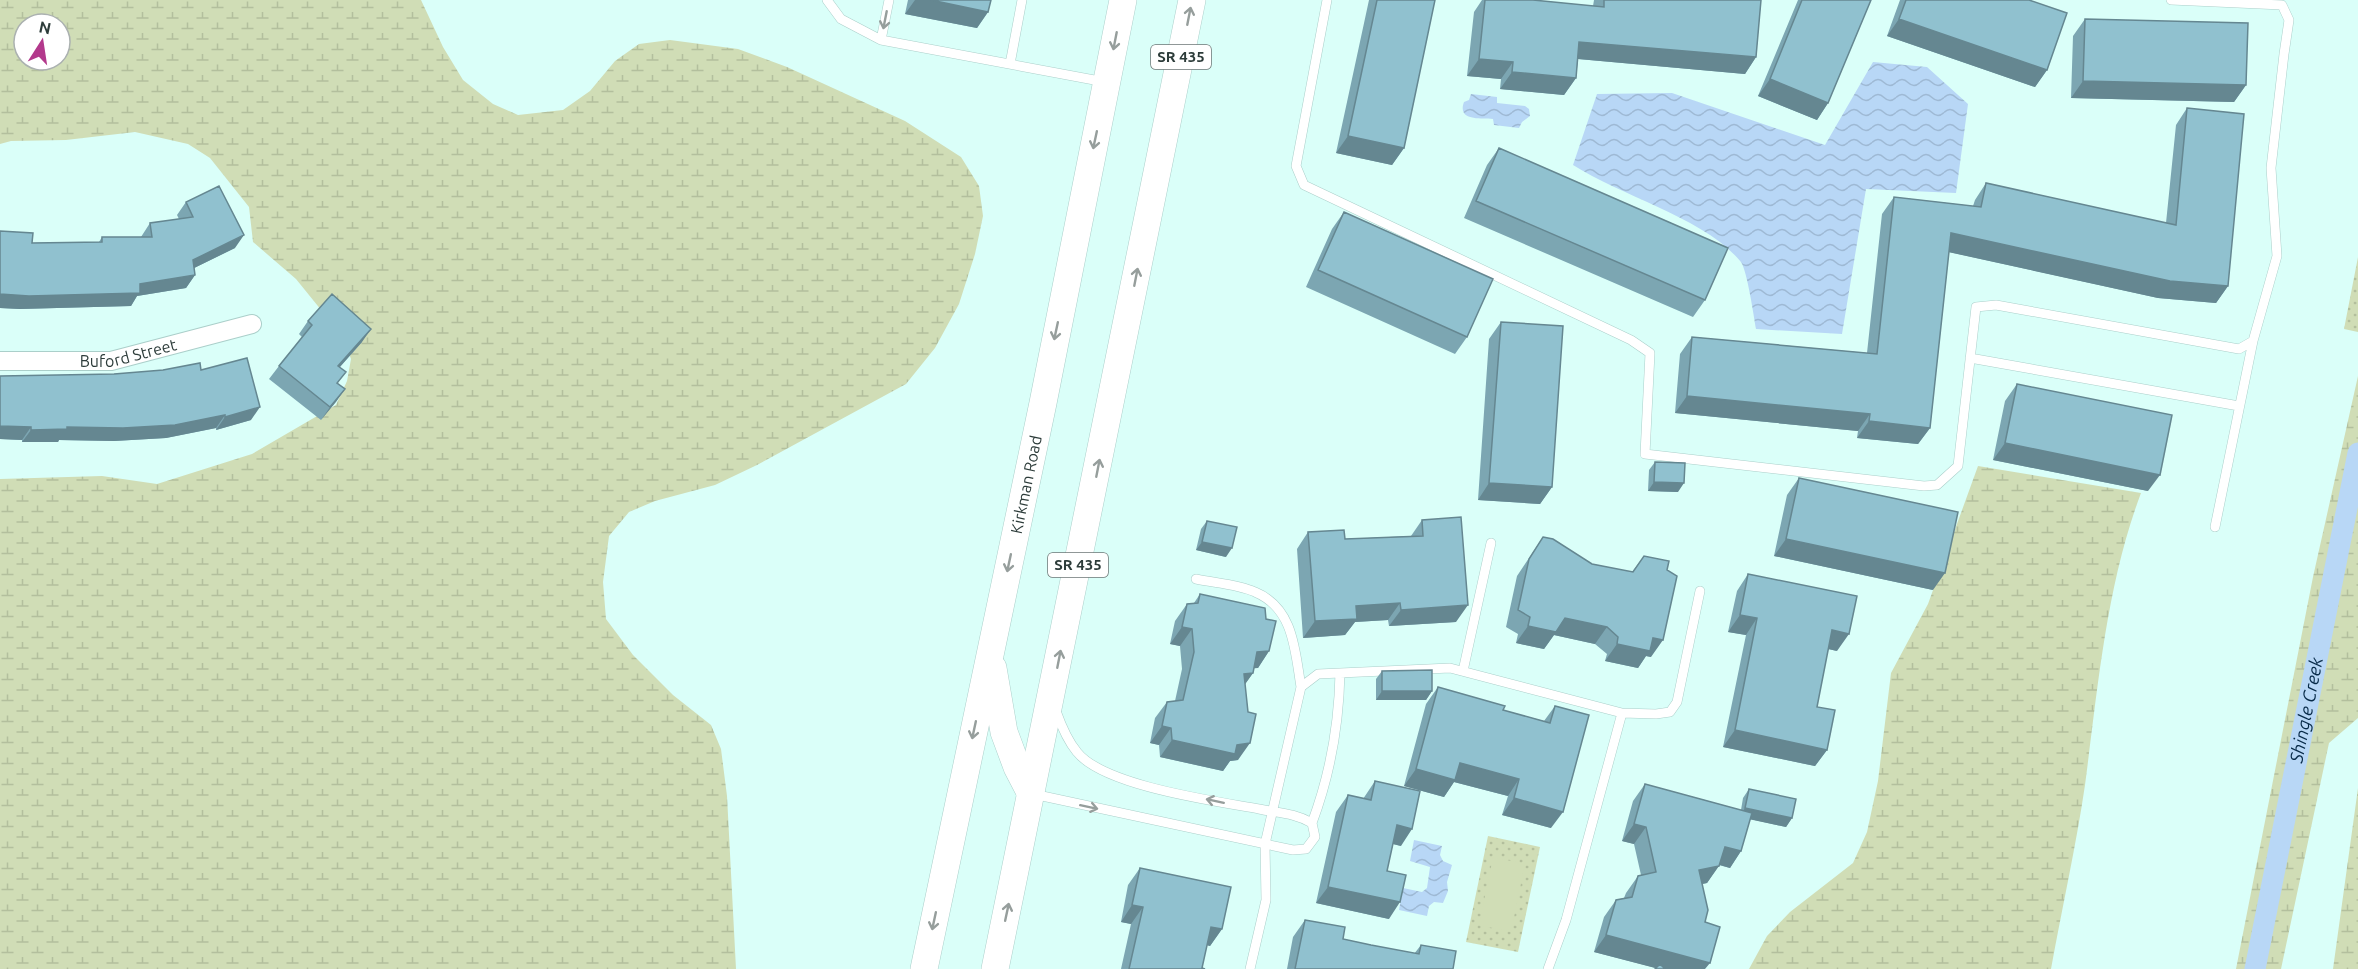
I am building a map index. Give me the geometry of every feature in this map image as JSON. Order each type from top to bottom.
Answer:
[{"type":"main road","name":"Kirkman Road","points":[[924,969],[991,652],[1123,0]]},
{"type":"main road","name":"SR 435","points":[[995,969],[1192,0]]},
{"type":"main road","points":[[991,652],[1004,732],[1017,767],[1032,794]]},
{"type":"street","name":"Buford Street","points":[[0,361],[111,361],[252,324]]},
{"type":"lane","points":[[827,0],[842,19],[881,40],[1107,83]]},
{"type":"lane","points":[[881,40],[889,0]]},
{"type":"lane","points":[[1010,64],[1022,0]]},
{"type":"lane","points":[[1327,0],[1296,166],[1304,185],[1631,339],[1650,353],[1645,454],[1924,486],[1937,485],[1958,466],[1976,307],[1996,304],[2239,349],[2253,341]]},
{"type":"lane","points":[[2171,0],[2282,5],[2289,20],[2283,54],[2271,168],[2277,256],[2253,341],[2215,527]]},
{"type":"lane","points":[[1970,358],[2239,406]]},
{"type":"lane","points":[[1463,671],[1491,543]]},
{"type":"lane","points":[[1196,579],[1256,592],[1281,609],[1291,629],[1301,687],[1265,844],[1266,900],[1251,969]]},
{"type":"lane","points":[[1301,687],[1318,674],[1450,668],[1622,713],[1670,712],[1677,702],[1700,591]]},
{"type":"lane","points":[[1032,794],[1293,850],[1306,849],[1315,837],[1312,823],[1326,781],[1340,705],[1340,673]]},
{"type":"lane","points":[[1052,697],[1066,736],[1076,751],[1089,763],[1109,775],[1158,788],[1272,812],[1299,815],[1312,823]]},
{"type":"lane","points":[[1548,969],[1566,920],[1622,713]]},
{"type":"green space","points":[[0,0],[421,0],[443,47],[463,80],[493,104],[518,115],[563,110],[590,91],[615,61],[639,44],[670,40],[738,49],[787,67],[905,121],[961,157],[979,186],[983,216],[975,254],[959,304],[935,348],[906,384],[757,465],[715,485],[655,501],[629,512],[609,536],[603,582],[606,619],[633,655],[673,695],[711,725],[721,749],[727,796],[736,969],[0,969],[0,479],[102,476],[157,484],[252,454],[336,405],[347,381],[351,359],[343,337],[296,279],[253,242],[249,207],[210,158],[188,144],[135,132],[66,140],[11,141],[0,144]]},
{"type":"green space","points":[[2358,257],[2358,332],[2344,329]]},
{"type":"green space","points":[[2358,376],[2358,718],[2329,743],[2281,969],[2236,969],[2313,577]]},
{"type":"green space","points":[[1978,466],[2141,493],[2129,528],[2111,600],[2085,785],[2051,969],[1749,969],[1767,936],[1790,912],[1853,863],[1867,832],[1878,781],[1891,673],[1928,604]]},
{"type":"green space","points":[[2358,788],[2358,969],[2333,969]]},
{"type":"green space","points":[[1488,836],[1540,847],[1518,952],[1466,942]]},
{"type":"green space","points":[[1493,857],[1525,864],[1511,932],[1479,925]]},
{"type":"water","points":[[1873,62],[1927,67],[1968,104],[1956,193],[1866,189],[1842,334],[1756,329],[1746,274],[1741,262],[1725,247],[1685,220],[1593,177],[1573,165],[1597,94],[1672,93],[1825,145]]},
{"type":"water","points":[[1471,94],[1497,97],[1497,103],[1525,106],[1529,109],[1530,116],[1522,122],[1519,128],[1494,125],[1493,119],[1471,117],[1464,113],[1463,108],[1464,102],[1469,100]]},
{"type":"water","points":[[1414,840],[1442,846],[1440,855],[1443,861],[1452,865],[1447,882],[1448,891],[1443,903],[1434,902],[1429,906],[1427,916],[1399,910],[1403,888],[1422,892],[1427,888],[1430,867],[1410,861]]},
{"type":"building","points":[[931,0],[991,0],[988,12]]},
{"type":"building","points":[[1377,0],[1435,0],[1404,148],[1348,136]]},
{"type":"building","points":[[1485,0],[1533,0],[1604,7],[1604,0],[1761,0],[1756,57],[1579,42],[1576,78],[1512,72],[1513,62],[1479,59]]},
{"type":"building","points":[[1802,0],[1871,0],[1828,103],[1770,79]]},
{"type":"building","points":[[1906,0],[2029,0],[2067,13],[2047,70],[1899,19]]},
{"type":"building","points":[[2085,19],[2248,23],[2246,85],[2083,81]]},
{"type":"building","points":[[2187,108],[2244,114],[2228,286],[2170,281],[1951,233],[1930,428],[1869,421],[1870,414],[1687,396],[1692,337],[1877,354],[1894,197],[1981,207],[1986,183],[2176,225]]},
{"type":"building","points":[[1499,148],[1728,248],[1705,300],[1476,201]]},
{"type":"building","points":[[219,186],[244,235],[193,260],[195,275],[140,284],[140,293],[29,296],[0,294],[0,231],[33,233],[32,243],[102,242],[102,237],[152,237],[150,223],[193,217],[186,202]]},
{"type":"building","points":[[1344,212],[1493,279],[1467,337],[1318,270]]},
{"type":"building","points":[[332,294],[371,329],[338,366],[346,372],[337,383],[345,389],[330,407],[279,366],[312,325],[308,321]]},
{"type":"building","points":[[1501,322],[1563,326],[1552,487],[1489,483]]},
{"type":"building","points":[[247,358],[260,407],[225,417],[225,415],[175,425],[123,428],[67,427],[67,429],[31,430],[31,427],[0,426],[0,376],[114,374],[163,370],[200,363],[201,370]]},
{"type":"building","points":[[2017,384],[2172,415],[2160,475],[2005,443]]},
{"type":"building","points":[[1655,462],[1685,463],[1684,483],[1654,482]]},
{"type":"building","points":[[1799,478],[1958,512],[1945,573],[1786,539]]},
{"type":"building","points":[[1461,517],[1468,605],[1401,610],[1400,603],[1356,606],[1357,619],[1315,621],[1308,532],[1344,530],[1345,539],[1423,536],[1422,520]]},
{"type":"building","points":[[1207,521],[1237,527],[1232,548],[1202,542]]},
{"type":"building","points":[[1543,537],[1553,539],[1592,564],[1633,572],[1644,556],[1669,561],[1667,570],[1677,576],[1663,640],[1653,638],[1650,651],[1617,644],[1618,637],[1607,627],[1565,618],[1556,632],[1528,626],[1530,617],[1518,610],[1529,559]]},
{"type":"building","points":[[1748,574],[1857,596],[1849,634],[1832,630],[1817,707],[1835,710],[1827,750],[1735,730],[1757,618],[1740,615]]},
{"type":"building","points":[[1200,594],[1265,608],[1266,619],[1276,621],[1269,651],[1257,652],[1253,673],[1244,674],[1248,712],[1256,714],[1250,743],[1237,745],[1235,754],[1172,740],[1171,728],[1162,726],[1167,702],[1183,700],[1194,652],[1192,629],[1182,627],[1187,604],[1198,603]]},
{"type":"building","points":[[1432,670],[1432,691],[1382,691],[1382,671]]},
{"type":"building","points":[[1438,687],[1505,706],[1503,710],[1550,723],[1555,706],[1589,715],[1563,812],[1514,798],[1519,779],[1460,763],[1455,780],[1416,769]]},
{"type":"building","points":[[1375,781],[1420,791],[1412,829],[1397,825],[1387,871],[1406,875],[1400,902],[1328,887],[1348,795],[1371,800]]},
{"type":"building","points":[[1645,784],[1752,813],[1741,851],[1725,847],[1719,866],[1699,870],[1708,910],[1705,922],[1720,927],[1710,963],[1606,935],[1616,900],[1632,897],[1638,876],[1656,872],[1646,827],[1634,824]]},
{"type":"building","points":[[1749,789],[1796,799],[1792,818],[1745,808]]},
{"type":"building","points":[[1140,868],[1231,887],[1222,929],[1211,927],[1202,968],[1205,969],[1129,969],[1143,907],[1132,905]]},
{"type":"building","points":[[1305,920],[1345,927],[1343,939],[1371,945],[1419,954],[1421,945],[1456,951],[1453,969],[1295,969]]},
{"type":"building","points":[[1660,964],[1665,969],[1655,969]]},
{"type":"waterway","name":"Shingle Creek","points":[[2255,969],[2358,453]]}]
